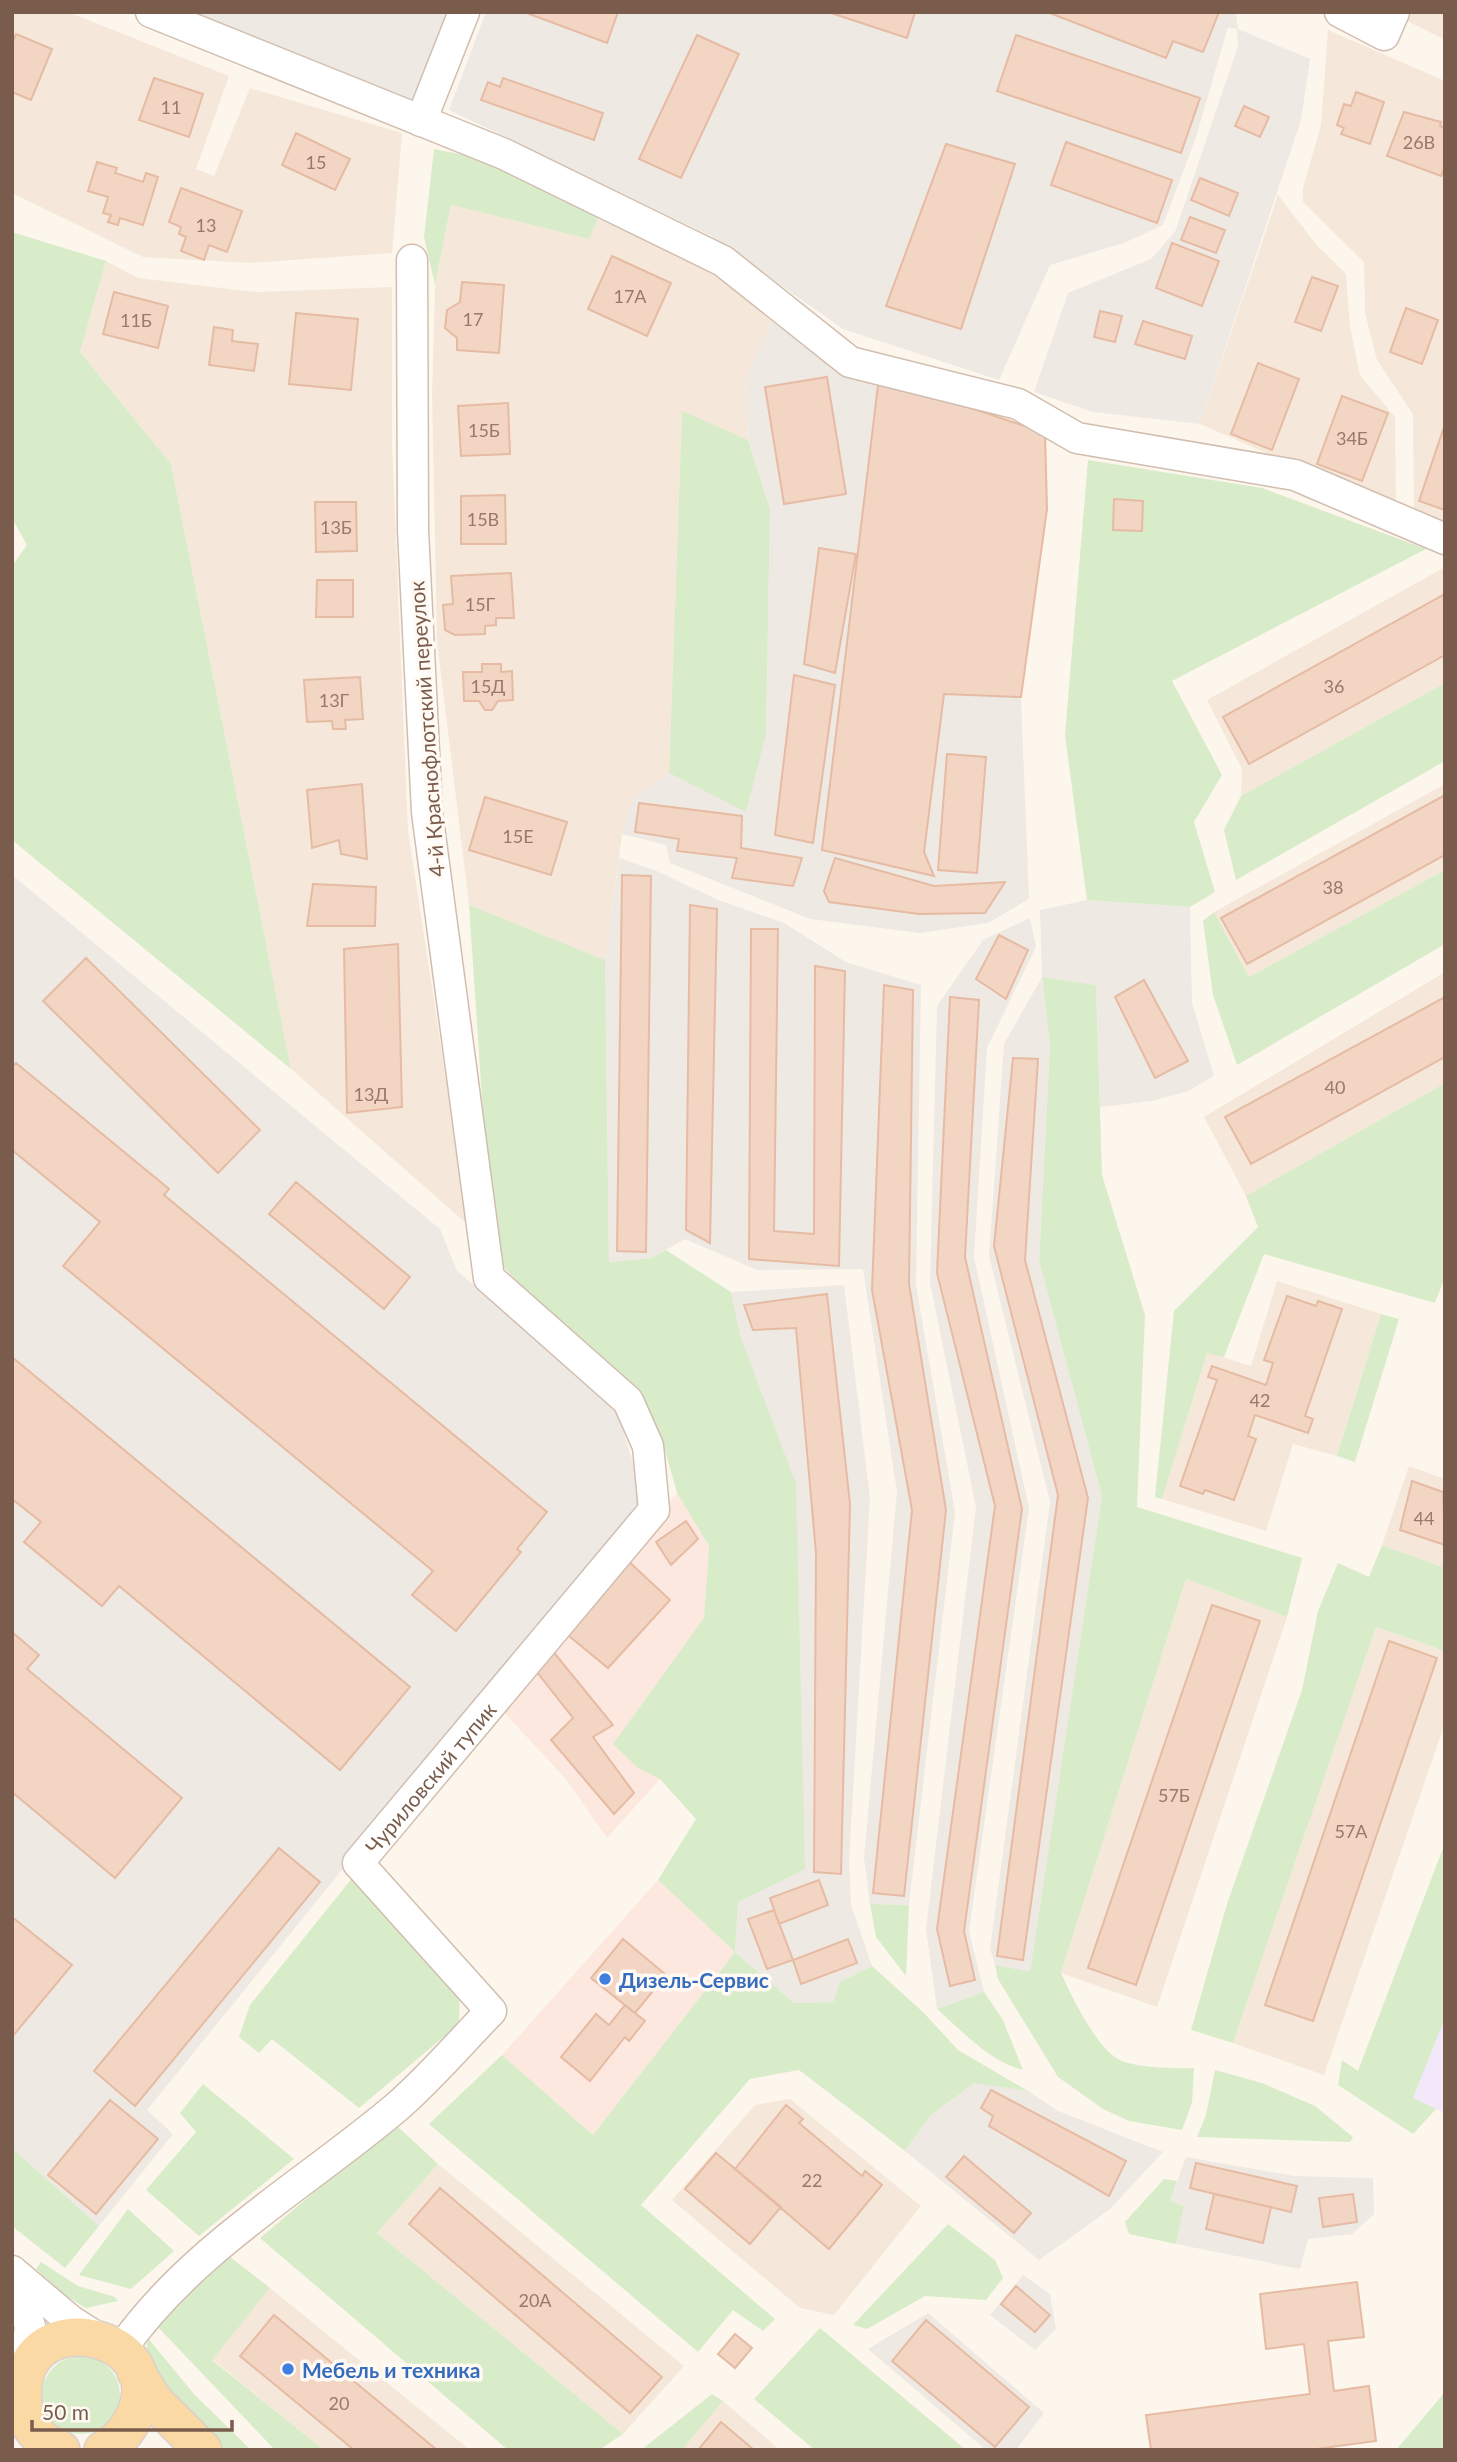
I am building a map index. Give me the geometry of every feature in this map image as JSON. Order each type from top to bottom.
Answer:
[{"type":"main road","points":[[12,2438],[23,2380],[43,2348],[64,2338],[117,2353],[153,2401],[203,2450]]},
{"type":"main road","points":[[103,2450],[116,2443],[131,2426],[139,2404],[117,2353]]},
{"type":"main road","points":[[23,2380],[23,2411],[34,2431],[51,2446],[61,2450]]},
{"type":"main road","points":[[103,2450],[157,2438],[193,2450]]},
{"type":"street","points":[[151,12],[504,154],[723,261],[850,362],[1018,404],[1077,438],[1295,475],[1445,538]]},
{"type":"street","points":[[421,121],[464,12]]},
{"type":"street","points":[[1340,12],[1384,35],[1394,12]]},
{"type":"street","name":"4-й Краснофлотский переулок","points":[[412,260],[413,530],[427,812],[489,1278]]},
{"type":"street","name":"Чуриловский тупик","points":[[117,2353],[141,2320],[175,2285],[399,2105],[491,2011],[358,1863],[654,1510],[648,1446],[628,1401],[489,1278]]},
{"type":"street","points":[[23,2380],[30,2326],[12,2272],[71,2321],[117,2353]]},
{"type":"shaded area","points":[[12,12],[68,12],[229,76],[196,169],[214,176],[250,88],[402,133],[392,253],[250,263],[143,257],[12,193]]},
{"type":"shaded area","points":[[183,12],[448,12],[413,103]]},
{"type":"shaded area","points":[[486,12],[1236,12],[1238,29],[1310,59],[1301,120],[1200,424],[1093,412],[1034,392],[1068,293],[1151,259],[1175,232],[1238,46],[1237,29],[1228,27],[1196,137],[1163,225],[1124,243],[1050,265],[999,380],[843,329],[711,236],[449,110]]},
{"type":"shaded area","points":[[1403,12],[1445,12],[1445,40],[1401,18]]},
{"type":"shaded area","points":[[1328,30],[1445,81],[1445,527],[1414,514],[1413,414],[1377,360],[1365,313],[1364,262],[1303,202],[1303,188],[1321,125]]},
{"type":"shaded area","points":[[1278,195],[1315,243],[1346,274],[1350,327],[1360,375],[1395,417],[1396,509],[1200,424]]},
{"type":"shaded area","points":[[451,205],[589,239],[598,219],[718,268],[776,311],[745,380],[748,440],[682,412],[669,773],[633,799],[622,834],[605,960],[469,905],[437,641],[432,395],[435,285]]},
{"type":"shaded area","points":[[106,261],[138,278],[255,292],[392,287],[392,446],[408,830],[468,1225],[291,1069],[171,464],[80,352]]},
{"type":"shaded area","points":[[776,311],[879,377],[822,850],[934,875],[924,852],[944,694],[1021,697],[1029,899],[988,923],[920,933],[810,919],[670,863],[666,845],[622,834],[633,799],[669,773],[746,811],[766,736],[770,509],[748,440],[745,380]]},
{"type":"shaded area","points":[[1445,567],[1445,683],[1241,796],[1242,769],[1207,700]]},
{"type":"shaded area","points":[[1445,784],[1445,870],[1249,977],[1214,912]]},
{"type":"shaded area","points":[[619,858],[657,871],[718,900],[784,923],[846,962],[921,985],[916,1285],[955,1512],[909,1905],[870,1904],[864,1858],[897,1492],[863,1269],[757,1270],[685,1239],[652,1258],[609,1262],[605,960]]},
{"type":"shaded area","points":[[12,875],[440,1229],[457,1271],[615,1405],[644,1498],[147,2110],[173,2134],[99,2226],[12,2148]]},
{"type":"shaded area","points":[[1087,900],[1190,907],[1192,1003],[1214,1076],[1188,1091],[1152,1101],[1100,1107],[1096,985],[1042,978],[1050,1046],[1039,1261],[1102,1496],[1030,1973],[995,1965],[990,1949],[1050,1502],[989,1256],[1004,1044],[1042,977],[1040,910]]},
{"type":"shaded area","points":[[1030,918],[1036,947],[987,1048],[974,1257],[1029,1508],[969,1931],[984,1992],[937,2009],[926,1929],[976,1507],[930,1283],[937,1006],[983,940]]},
{"type":"shaded area","points":[[1445,972],[1445,1083],[1246,1196],[1204,1117]]},
{"type":"shaded area","points":[[1277,1281],[1381,1314],[1337,1456],[1293,1444],[1266,1531],[1162,1499],[1207,1352],[1251,1366]]},
{"type":"shaded area","points":[[844,1285],[870,1498],[849,1861],[851,1905],[872,1966],[840,1982],[833,2002],[794,2003],[735,1952],[738,1902],[741,1338],[731,1292]]},
{"type":"shaded area","points":[[1409,1466],[1445,1479],[1445,1568],[1382,1545]]},
{"type":"shaded area","points":[[677,1493],[709,1546],[704,1618],[614,1744],[638,1768],[660,1779],[607,1838],[565,1778],[496,1704]]},
{"type":"shaded area","points":[[1186,1579],[1287,1617],[1157,2007],[1061,1973]]},
{"type":"shaded area","points":[[1376,1627],[1445,1651],[1445,1723],[1324,2075],[1233,2043]]},
{"type":"shaded area","points":[[658,1880],[735,1952],[593,2135],[502,2055]]},
{"type":"shaded area","points":[[1445,2018],[1445,2113],[1412,2098]]},
{"type":"shaded area","points":[[974,2082],[1028,2091],[1058,2111],[1163,2152],[1110,2209],[1039,2260],[905,2151],[930,2116]]},
{"type":"shaded area","points":[[790,2099],[921,2206],[834,2315],[800,2308],[672,2200],[755,2105]]},
{"type":"shaded area","points":[[1186,2157],[1294,2176],[1373,2178],[1374,2214],[1352,2234],[1308,2239],[1300,2269],[1176,2244],[1184,2206],[1170,2201]]},
{"type":"shaded area","points":[[438,2164],[684,2366],[623,2434],[377,2233]]},
{"type":"shaded area","points":[[1023,2275],[1050,2294],[1056,2329],[1035,2350],[990,2315]]},
{"type":"shaded area","points":[[270,2288],[470,2450],[324,2450],[212,2359]]},
{"type":"shaded area","points":[[928,2313],[1044,2413],[1016,2450],[986,2450],[868,2349]]},
{"type":"shaded area","points":[[723,2401],[780,2450],[682,2450]]},
{"type":"green space","points":[[434,149],[490,160],[561,195],[598,219],[589,239],[451,205],[435,285],[424,237]]},
{"type":"green space","points":[[12,232],[106,261],[80,352],[171,464],[291,1069],[12,840],[12,566],[27,545],[12,518]]},
{"type":"green space","points":[[682,411],[748,440],[770,509],[766,736],[746,812],[669,773]]},
{"type":"green space","points":[[1088,460],[1262,488],[1426,549],[1172,681],[1222,775],[1194,822],[1215,892],[1190,907],[1087,900],[1065,735]]},
{"type":"green space","points":[[1445,683],[1445,761],[1236,880],[1224,830],[1241,796]]},
{"type":"green space","points":[[1445,870],[1445,944],[1237,1065],[1213,995],[1203,921],[1214,912],[1249,977]]},
{"type":"green space","points":[[469,905],[605,960],[609,1262],[652,1258],[666,1250],[731,1292],[741,1338],[796,1484],[805,1869],[738,1902],[735,1952],[658,1880],[696,1819],[660,1779],[638,1768],[613,1744],[704,1618],[709,1546],[677,1493],[661,1436],[625,1383],[527,1292],[502,1265],[485,1143]]},
{"type":"green space","points":[[1042,977],[1096,985],[1102,1175],[1145,1315],[1137,1507],[1302,1558],[1287,1617],[1186,1579],[1061,1973],[1093,2032],[1101,2044],[1118,2059],[1144,2066],[1194,2068],[1192,2103],[1182,2130],[1129,2121],[1103,2109],[1058,2077],[998,1979],[995,1965],[1030,1972],[1102,1496],[1039,1261],[1050,1046]]},
{"type":"green space","points":[[1445,1083],[1445,1277],[1435,1303],[1264,1254],[1224,1357],[1207,1353],[1162,1499],[1155,1497],[1174,1311],[1258,1227],[1246,1196]]},
{"type":"green space","points":[[1381,1314],[1399,1319],[1355,1462],[1337,1456]]},
{"type":"green space","points":[[1382,1545],[1445,1568],[1445,1651],[1376,1627],[1233,2043],[1191,2030],[1227,1904],[1302,1690],[1318,1611],[1338,1563],[1369,1577]]},
{"type":"green space","points":[[1445,1843],[1445,2018],[1413,2098],[1436,2109],[1413,2134],[1338,2085],[1342,2060],[1358,2071]]},
{"type":"green space","points":[[353,1877],[460,1993],[459,2024],[359,2108],[272,2039],[259,2053],[239,2037],[250,2005]]},
{"type":"green space","points":[[870,1904],[909,1905],[906,1976],[876,1937]]},
{"type":"green space","points":[[735,1952],[794,2003],[833,2002],[840,1982],[872,1966],[924,2013],[958,2050],[1028,2091],[974,2083],[930,2116],[905,2151],[799,2070],[750,2079],[641,2205],[775,2319],[763,2331],[733,2310],[698,2352],[429,2124],[502,2055],[593,2135]]},
{"type":"green space","points":[[984,1992],[1003,2020],[1023,2070],[988,2053],[937,2009]]},
{"type":"green space","points":[[1215,2070],[1262,2083],[1315,2106],[1353,2137],[1350,2142],[1197,2137],[1206,2115]]},
{"type":"green space","points":[[203,2084],[294,2159],[199,2236],[146,2190],[196,2132],[180,2113]]},
{"type":"green space","points":[[395,2124],[438,2164],[377,2233],[623,2434],[599,2450],[508,2450],[260,2238]]},
{"type":"green space","points":[[12,2148],[99,2226],[65,2268],[12,2226]]},
{"type":"green space","points":[[1164,2179],[1177,2181],[1170,2201],[1184,2206],[1176,2244],[1129,2234],[1125,2222]]},
{"type":"green space","points":[[128,2209],[174,2251],[131,2289],[79,2275]]},
{"type":"green space","points":[[948,2224],[995,2260],[1003,2278],[986,2300],[925,2296],[867,2329],[853,2325]]},
{"type":"green space","points":[[229,2256],[270,2288],[212,2360],[324,2450],[275,2450],[155,2324],[168,2307]]},
{"type":"green space","points":[[41,2262],[78,2286],[115,2297],[118,2301],[86,2308],[66,2296],[36,2269]]},
{"type":"green space","points":[[820,2328],[966,2450],[815,2450],[754,2399]]},
{"type":"green space","points":[[147,2337],[194,2394],[251,2450],[213,2450],[147,2363]]},
{"type":"green space","points":[[81,2356],[96,2359],[109,2367],[117,2380],[120,2395],[117,2410],[109,2423],[96,2431],[81,2434],[66,2431],[53,2423],[45,2410],[42,2395],[45,2380],[53,2367],[66,2359]]},
{"type":"green space","points":[[1445,2392],[1445,2450],[1396,2450]]},
{"type":"green space","points":[[712,2394],[723,2401],[682,2450],[641,2450]]},
{"type":"building","points":[[524,12],[618,12],[607,43]]},
{"type":"building","points":[[828,12],[915,12],[907,38]]},
{"type":"building","points":[[1047,12],[1219,12],[1203,52],[1173,41],[1166,58]]},
{"type":"building","points":[[16,34],[52,49],[31,100],[12,92],[12,44]]},
{"type":"building","points":[[697,35],[739,54],[681,178],[639,159]]},
{"type":"building","points":[[1016,35],[1200,98],[1181,153],[997,91]]},
{"type":"building","points":[[154,78],[203,94],[189,137],[139,120]]},
{"type":"building","points":[[503,78],[603,113],[594,140],[481,100],[488,82],[500,87]]},
{"type":"building","points":[[1356,92],[1384,102],[1370,144],[1341,134],[1344,128],[1337,125],[1344,104],[1351,106]]},
{"type":"building","points":[[1244,106],[1269,117],[1260,137],[1235,126]]},
{"type":"building","points":[[1404,112],[1441,122],[1440,126],[1445,128],[1445,166],[1441,176],[1387,156]]},
{"type":"building","points":[[296,133],[350,159],[335,190],[282,165]]},
{"type":"building","points":[[1066,142],[1172,180],[1157,223],[1051,185]]},
{"type":"building","points":[[946,144],[1015,164],[961,329],[886,306]]},
{"type":"building","points":[[97,162],[117,168],[115,173],[143,182],[146,173],[158,177],[143,225],[120,218],[118,225],[108,222],[111,215],[103,213],[108,197],[88,191]]},
{"type":"building","points":[[1200,178],[1238,193],[1229,216],[1191,200]]},
{"type":"building","points":[[181,188],[242,211],[227,252],[209,245],[204,260],[181,251],[186,237],[179,234],[181,227],[169,222]]},
{"type":"building","points":[[1190,217],[1225,230],[1216,253],[1181,240]]},
{"type":"building","points":[[1172,243],[1219,261],[1202,306],[1156,288]]},
{"type":"building","points":[[612,256],[671,283],[647,336],[588,309]]},
{"type":"building","points":[[1312,277],[1338,286],[1321,331],[1295,322]]},
{"type":"building","points":[[462,282],[504,285],[499,353],[457,350],[457,338],[445,328],[447,310],[460,302]]},
{"type":"building","points":[[114,292],[168,306],[158,348],[103,334]]},
{"type":"building","points":[[1406,308],[1438,320],[1422,364],[1390,352]]},
{"type":"building","points":[[1100,311],[1122,316],[1115,342],[1094,337]]},
{"type":"building","points":[[296,313],[358,319],[351,390],[289,384]]},
{"type":"building","points":[[1143,321],[1192,336],[1185,359],[1135,344]]},
{"type":"building","points":[[214,327],[233,330],[232,341],[258,344],[254,371],[209,365]]},
{"type":"building","points":[[1258,363],[1299,379],[1272,450],[1231,434]]},
{"type":"building","points":[[827,377],[846,494],[784,504],[765,387]]},
{"type":"building","points":[[879,377],[1045,433],[1047,509],[1021,697],[944,694],[924,852],[934,876],[822,850]]},
{"type":"building","points":[[1342,396],[1388,413],[1362,481],[1317,464]]},
{"type":"building","points":[[508,403],[510,454],[461,456],[458,406]]},
{"type":"building","points":[[1443,430],[1445,431],[1445,510],[1419,501]]},
{"type":"building","points":[[505,495],[506,544],[461,544],[461,496]]},
{"type":"building","points":[[1114,499],[1143,501],[1142,531],[1113,530]]},
{"type":"building","points":[[315,502],[356,502],[357,551],[316,552]]},
{"type":"building","points":[[819,548],[856,554],[835,673],[804,664]]},
{"type":"building","points":[[511,573],[514,618],[496,618],[496,625],[485,626],[485,634],[455,635],[445,630],[443,605],[453,604],[451,576]]},
{"type":"building","points":[[317,580],[353,580],[353,617],[316,617]]},
{"type":"building","points":[[1445,594],[1445,655],[1249,764],[1223,717]]},
{"type":"building","points":[[482,664],[501,664],[501,672],[512,671],[513,700],[498,701],[492,710],[485,710],[479,701],[464,701],[463,672],[482,672]]},
{"type":"building","points":[[794,675],[835,685],[813,843],[775,835]]},
{"type":"building","points":[[360,677],[363,719],[345,720],[346,729],[333,729],[332,721],[307,722],[304,680]]},
{"type":"building","points":[[947,754],[986,757],[977,873],[938,870]]},
{"type":"building","points":[[362,784],[367,859],[341,854],[339,840],[312,848],[307,790]]},
{"type":"building","points":[[1445,795],[1445,855],[1247,964],[1221,918]]},
{"type":"building","points":[[485,797],[567,822],[551,875],[469,850]]},
{"type":"building","points":[[639,803],[742,816],[741,848],[802,858],[793,886],[732,878],[737,858],[677,851],[679,839],[635,832]]},
{"type":"building","points":[[835,858],[934,886],[1005,882],[985,913],[919,914],[829,902],[824,891]]},
{"type":"building","points":[[622,875],[651,876],[646,1252],[617,1251]]},
{"type":"building","points":[[313,884],[376,887],[375,926],[307,926]]},
{"type":"building","points":[[690,905],[717,909],[710,1243],[686,1230]]},
{"type":"building","points":[[751,929],[778,929],[774,1231],[814,1234],[815,966],[845,971],[839,1266],[749,1259]]},
{"type":"building","points":[[999,935],[1028,950],[1006,999],[976,979]]},
{"type":"building","points":[[398,944],[402,1107],[347,1113],[344,949]]},
{"type":"building","points":[[86,958],[260,1130],[218,1173],[43,1001]]},
{"type":"building","points":[[1144,980],[1188,1061],[1155,1078],[1115,997]]},
{"type":"building","points":[[884,985],[913,990],[909,1284],[946,1510],[904,1896],[873,1893],[912,1510],[872,1290]]},
{"type":"building","points":[[950,997],[979,1000],[965,1257],[1022,1509],[964,1931],[975,1980],[950,1986],[937,1929],[995,1506],[937,1273]]},
{"type":"building","points":[[1445,997],[1445,1057],[1251,1164],[1225,1117]]},
{"type":"building","points":[[1013,1058],[1038,1059],[1025,1260],[1088,1498],[1023,1960],[997,1956],[1058,1495],[994,1246]]},
{"type":"building","points":[[16,1063],[169,1189],[164,1195],[547,1512],[517,1549],[521,1552],[456,1631],[412,1595],[433,1571],[63,1266],[100,1222],[12,1150],[12,1067]]},
{"type":"building","points":[[296,1182],[410,1277],[384,1309],[269,1214]]},
{"type":"building","points":[[827,1294],[850,1504],[841,1874],[814,1872],[816,1553],[796,1328],[753,1330],[744,1305]]},
{"type":"building","points":[[1287,1296],[1316,1306],[1318,1301],[1342,1309],[1305,1416],[1313,1419],[1308,1433],[1255,1415],[1248,1436],[1256,1439],[1234,1500],[1205,1490],[1203,1494],[1180,1486],[1217,1380],[1208,1377],[1212,1366],[1266,1385],[1273,1363],[1264,1360]]},
{"type":"building","points":[[12,1357],[410,1687],[340,1770],[119,1586],[102,1606],[24,1542],[41,1522],[12,1499]]},
{"type":"building","points":[[1412,1481],[1443,1492],[1445,1545],[1400,1530]]},
{"type":"building","points":[[686,1521],[698,1539],[671,1565],[656,1542]]},
{"type":"building","points":[[625,1558],[670,1600],[608,1668],[563,1631]]},
{"type":"building","points":[[1212,1605],[1260,1621],[1136,1985],[1088,1968]]},
{"type":"building","points":[[12,1632],[39,1655],[27,1669],[182,1798],[115,1878],[12,1792]]},
{"type":"building","points":[[1389,1641],[1437,1658],[1313,2021],[1265,2005]]},
{"type":"building","points":[[551,1649],[613,1725],[593,1737],[634,1793],[614,1814],[551,1740],[573,1718],[533,1667]]},
{"type":"building","points":[[279,1848],[320,1882],[135,2106],[94,2071]]},
{"type":"building","points":[[819,1880],[828,1905],[779,1924],[770,1898]]},
{"type":"building","points":[[774,1910],[793,1960],[767,1969],[748,1919]]},
{"type":"building","points":[[12,1917],[72,1965],[12,2037]]},
{"type":"building","points":[[623,1939],[666,1975],[635,2013],[591,1978]]},
{"type":"building","points":[[848,1939],[857,1963],[801,1984],[793,1960]]},
{"type":"building","points":[[625,2005],[645,2021],[629,2041],[625,2037],[590,2081],[561,2057],[596,2014],[609,2025]]},
{"type":"building","points":[[991,2090],[1126,2161],[1109,2196],[989,2126],[993,2116],[981,2108]]},
{"type":"building","points":[[110,2100],[158,2139],[96,2214],[48,2175]]},
{"type":"building","points":[[786,2105],[803,2119],[799,2123],[862,2176],[865,2171],[882,2185],[829,2249],[735,2169]]},
{"type":"building","points":[[716,2153],[781,2207],[750,2244],[685,2189]]},
{"type":"building","points":[[964,2156],[1031,2213],[1014,2233],[946,2177]]},
{"type":"building","points":[[1196,2163],[1297,2186],[1291,2212],[1190,2188]]},
{"type":"building","points":[[440,2188],[662,2377],[630,2413],[409,2224]]},
{"type":"building","points":[[1214,2194],[1271,2207],[1263,2243],[1206,2229]]},
{"type":"building","points":[[1353,2194],[1357,2222],[1323,2227],[1319,2198]]},
{"type":"building","points":[[1357,2282],[1364,2337],[1328,2341],[1334,2391],[1369,2386],[1376,2441],[1309,2450],[1151,2450],[1146,2415],[1310,2394],[1304,2344],[1266,2349],[1260,2294]]},
{"type":"building","points":[[1016,2286],[1050,2315],[1035,2332],[1001,2304]]},
{"type":"building","points":[[274,2315],[437,2450],[354,2450],[240,2356]]},
{"type":"building","points":[[926,2320],[1029,2407],[995,2447],[892,2361]]},
{"type":"building","points":[[735,2334],[752,2348],[735,2368],[718,2354]]},
{"type":"building","points":[[721,2422],[754,2450],[698,2450]]},
{"type":"place","name":"Дизель-Сервис","points":[[605,1979]]},
{"type":"place","name":"Мебель и техника","points":[[288,2369]]}]
